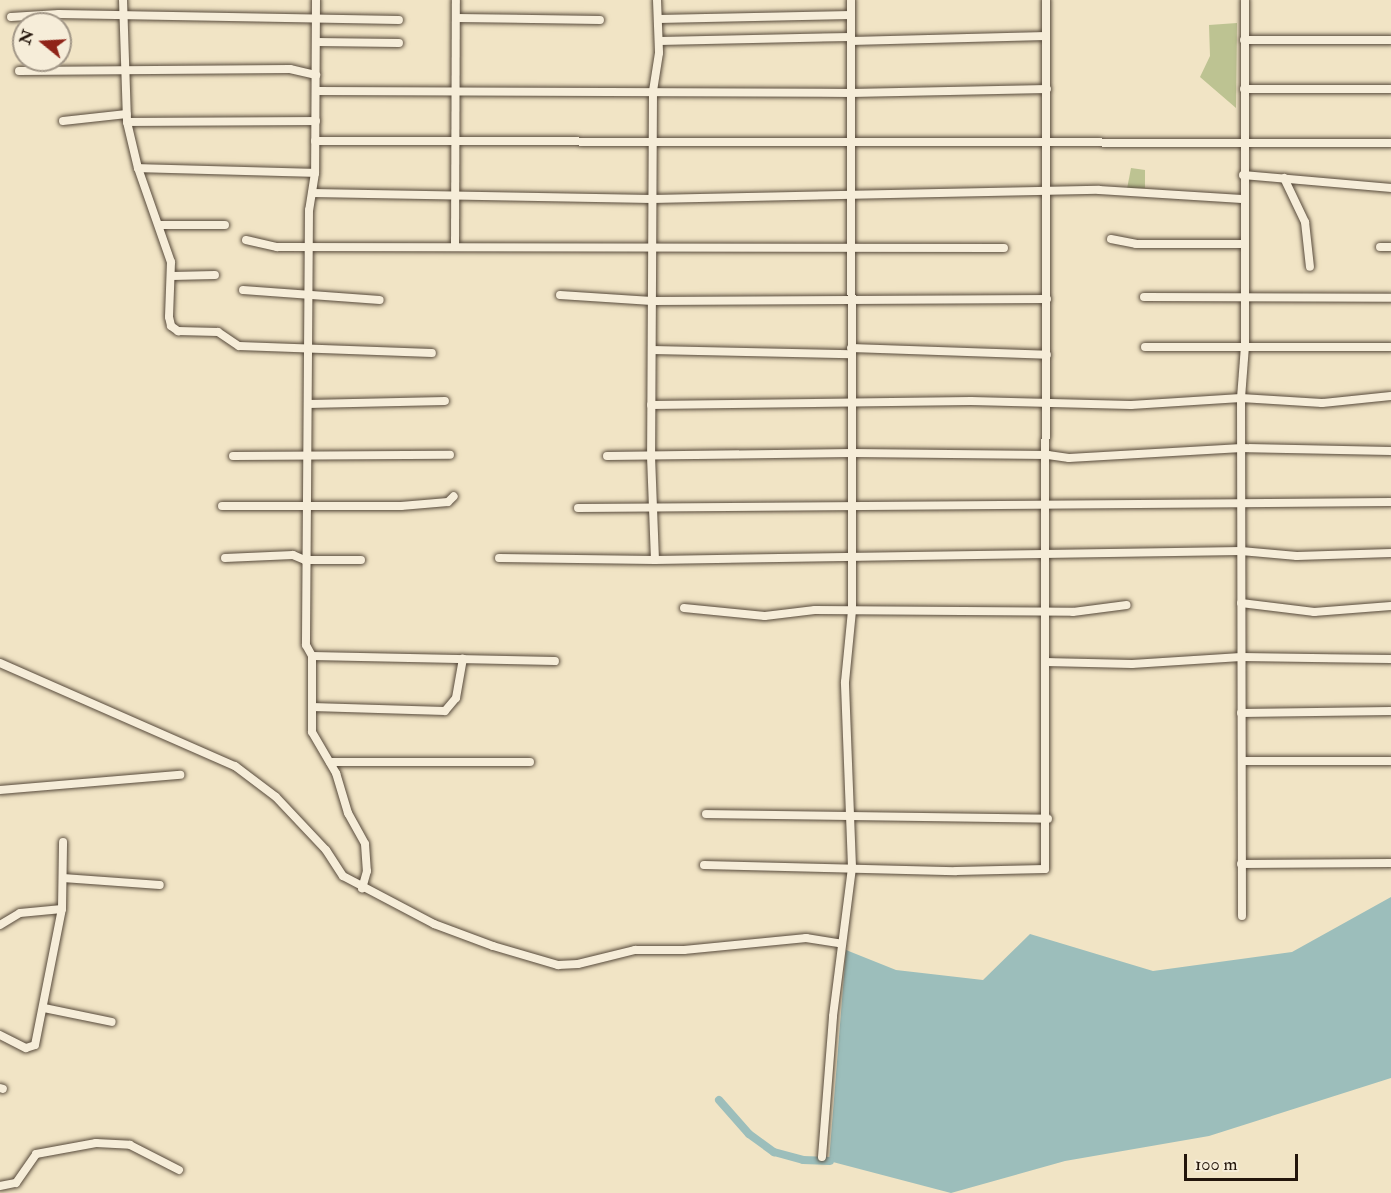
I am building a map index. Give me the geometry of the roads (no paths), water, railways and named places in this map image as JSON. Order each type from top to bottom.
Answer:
[{"type":"street","points":[[123,0],[130,148],[160,225],[172,276],[169,318],[171,326],[178,331],[219,332],[239,346],[432,353]]},
{"type":"street","points":[[316,0],[315,173],[309,244],[308,297],[306,645],[312,656],[312,732],[330,762],[348,813],[365,844],[367,871],[362,888]]},
{"type":"street","points":[[455,246],[456,0]]},
{"type":"street","points":[[655,560],[651,456],[652,91],[659,41],[657,0]]},
{"type":"street","points":[[822,1157],[842,944],[852,867],[853,818],[845,682],[852,611],[851,0]]},
{"type":"street","points":[[704,865],[1045,869],[1048,819],[1045,662],[1048,555],[1046,0]]},
{"type":"street","points":[[1242,916],[1244,761],[1241,713],[1240,505],[1241,398],[1245,346],[1242,199],[1245,0]]},
{"type":"street","points":[[11,17],[123,15],[399,20]]},
{"type":"street","points":[[658,19],[851,15]]},
{"type":"street","points":[[456,18],[600,20]]},
{"type":"street","points":[[659,41],[1046,36]]},
{"type":"street","points":[[1244,40],[1391,40]]},
{"type":"street","points":[[316,42],[399,43]]},
{"type":"street","points":[[72,70],[290,69],[316,75]]},
{"type":"street","points":[[316,91],[851,93],[1047,89]]},
{"type":"street","points":[[1244,89],[1391,89]]},
{"type":"street","points":[[63,121],[127,118],[316,121]]},
{"type":"street","points":[[315,141],[455,140],[652,143],[1047,140],[1391,143]]},
{"type":"street","points":[[138,168],[315,173]]},
{"type":"street","points":[[1243,175],[1391,188]]},
{"type":"street","points":[[1284,178],[1305,222],[1310,267]]},
{"type":"street","points":[[312,193],[652,199],[1047,194],[1099,190],[1242,199]]},
{"type":"street","points":[[160,225],[225,225]]},
{"type":"street","points":[[1111,239],[1136,244],[1242,244]]},
{"type":"street","points":[[246,240],[277,247],[309,244],[1004,248]]},
{"type":"street","points":[[1380,247],[1391,246]]},
{"type":"street","points":[[172,276],[215,274]]},
{"type":"street","points":[[243,290],[308,297],[380,300]]},
{"type":"street","points":[[560,295],[652,300],[1047,299]]},
{"type":"street","points":[[1144,297],[1245,295],[1391,298]]},
{"type":"street","points":[[1145,347],[1391,347]]},
{"type":"street","points":[[652,350],[1047,355]]},
{"type":"street","points":[[651,405],[971,401],[1048,406],[1241,398],[1322,403],[1391,396]]},
{"type":"street","points":[[308,404],[445,401]]},
{"type":"street","points":[[607,456],[852,453],[1048,454],[1088,458],[1242,448],[1391,451]]},
{"type":"street","points":[[233,456],[450,455]]},
{"type":"street","points":[[222,506],[307,508],[401,506],[448,502],[454,496]]},
{"type":"street","points":[[578,508],[652,505],[1048,506],[1391,502]]},
{"type":"street","points":[[499,558],[852,559],[1241,551],[1297,556],[1391,553]]},
{"type":"street","points":[[225,558],[294,555],[305,560],[361,560]]},
{"type":"street","points":[[1241,603],[1314,612],[1391,606]]},
{"type":"street","points":[[684,608],[765,616],[852,611],[1047,610],[1073,612],[1127,605]]},
{"type":"street","points":[[312,656],[555,661]]},
{"type":"street","points":[[1045,662],[1132,664],[1241,657],[1391,658]]},
{"type":"street","points":[[312,707],[445,711],[456,698],[463,659]]},
{"type":"street","points":[[0,663],[235,766],[276,797],[326,850],[343,876],[362,888],[462,935],[558,965],[578,964],[635,950],[684,950],[806,938],[842,944]]},
{"type":"street","points":[[1241,713],[1391,711]]},
{"type":"street","points":[[1244,761],[1391,761]]},
{"type":"street","points":[[330,762],[530,762]]},
{"type":"street","points":[[0,790],[180,775]]},
{"type":"street","points":[[706,814],[853,818],[1048,819]]},
{"type":"street","points":[[0,1035],[32,1048],[44,1008],[48,966],[62,909],[63,842]]},
{"type":"street","points":[[1242,864],[1391,862]]},
{"type":"street","points":[[63,878],[160,885]]},
{"type":"street","points":[[0,925],[20,912],[62,909]]},
{"type":"street","points":[[44,1008],[112,1022]]},
{"type":"street","points":[[0,1186],[16,1184],[36,1154],[96,1143],[130,1145],[179,1170]]},
{"type":"water","points":[[1391,897],[1391,1078],[1209,1136],[1065,1161],[951,1193],[829,1161],[846,950],[896,970],[983,980],[1030,934],[1153,971],[1292,952]]},
{"type":"waterway","points":[[719,1100],[749,1134],[774,1152],[803,1160],[830,1161]]}]
